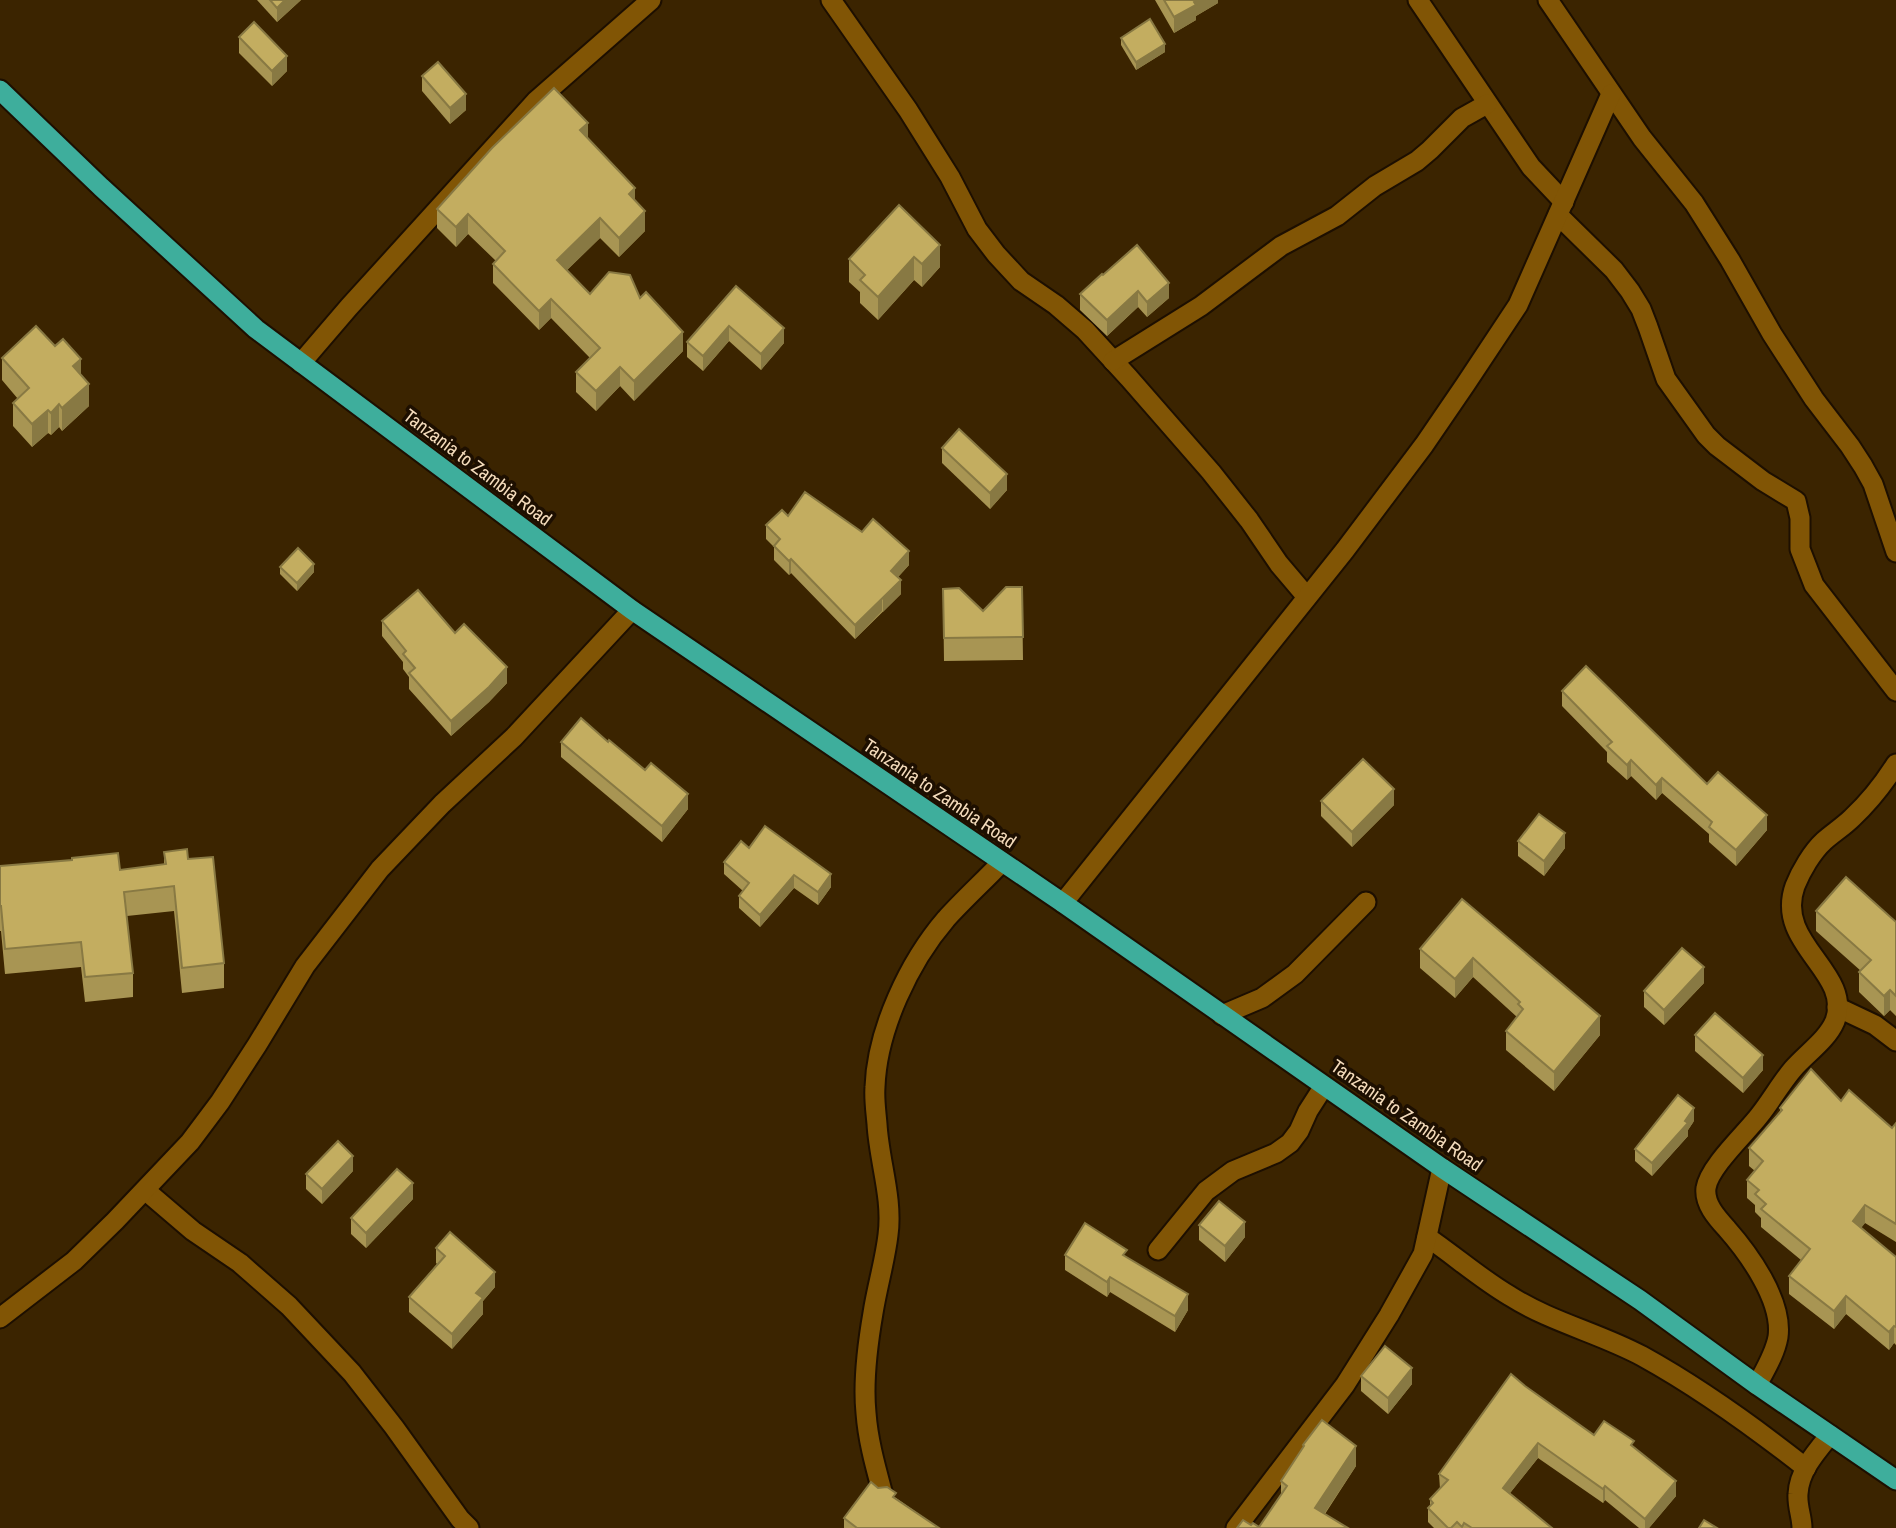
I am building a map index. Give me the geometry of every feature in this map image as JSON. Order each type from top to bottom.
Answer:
[{"type":"highway","name":"Tanzania to Zambia Road","points":[[0,90],[239,314],[632,610],[1063,903],[1443,1168],[1640,1300],[1757,1385],[1896,1480]]},
{"type":"street","points":[[301,363],[536,101],[651,0]]},
{"type":"street","points":[[831,0],[908,110],[950,177],[977,229],[990,246],[1021,281],[1085,330],[1114,361],[1211,472],[1279,564],[1307,597]]},
{"type":"street","points":[[1418,0],[1531,167],[1561,208],[1630,291],[1644,318],[1666,379],[1706,435],[1763,481],[1796,501],[1800,518],[1800,549],[1814,584],[1896,691]]},
{"type":"street","points":[[1548,0],[1642,138],[1694,203],[1772,334],[1863,466],[1873,484],[1896,552]]},
{"type":"street","points":[[1063,903],[1345,550],[1424,445],[1518,305],[1611,94]]},
{"type":"street","points":[[1114,361],[1201,306],[1281,246],[1337,216],[1376,186],[1416,161],[1462,118],[1487,104]]},
{"type":"street","points":[[0,1318],[74,1261],[190,1142],[220,1102],[305,966],[380,869],[442,804],[514,737],[632,610]]},
{"type":"street","points":[[1757,1385],[1770,1360],[1778,1336],[1776,1314],[1750,1258],[1713,1212],[1706,1186],[1710,1176],[1735,1143],[1835,1021],[1837,993],[1795,928],[1791,912],[1795,887],[1822,843],[1851,819],[1896,764]]},
{"type":"street","points":[[882,1491],[872,1455],[865,1411],[872,1315],[889,1233],[884,1168],[878,1147],[875,1088],[878,1063],[889,1020],[911,968],[946,920],[1002,862]]},
{"type":"street","points":[[1223,1016],[1262,998],[1295,974],[1366,902]]},
{"type":"street","points":[[1837,1007],[1875,1025],[1896,1041]]},
{"type":"street","points":[[1158,1250],[1206,1191],[1233,1171],[1276,1153],[1290,1143],[1324,1086]]},
{"type":"street","points":[[1236,1528],[1345,1385],[1389,1315],[1423,1254],[1443,1168]]},
{"type":"street","points":[[145,1190],[192,1231],[240,1263],[289,1306],[352,1373],[469,1528]]},
{"type":"street","points":[[1427,1237],[1511,1297],[1642,1356],[1704,1394],[1806,1468]]},
{"type":"street","points":[[1802,1528],[1798,1493],[1806,1468],[1830,1435]]},
{"type":"building","points":[[270,0],[285,0],[277,8]]},
{"type":"building","points":[[1164,0],[1197,0],[1194,2],[1196,5],[1174,17]]},
{"type":"building","points":[[1150,19],[1165,44],[1136,62],[1121,38]]},
{"type":"building","points":[[254,22],[287,56],[272,71],[239,37]]},
{"type":"building","points":[[438,62],[466,94],[450,108],[422,76]]},
{"type":"building","points":[[554,88],[588,123],[580,130],[635,188],[629,194],[645,211],[619,238],[600,218],[557,260],[590,294],[609,272],[630,275],[640,298],[646,292],[683,332],[634,381],[620,367],[596,391],[576,372],[600,348],[551,299],[539,311],[493,264],[505,251],[468,214],[456,227],[437,209],[492,148]]},
{"type":"building","points":[[899,205],[940,245],[922,264],[914,257],[878,297],[860,280],[865,275],[849,259]]},
{"type":"building","points":[[1137,245],[1169,283],[1147,302],[1138,291],[1107,320],[1080,294]]},
{"type":"building","points":[[736,286],[784,328],[761,354],[729,326],[703,356],[687,342]]},
{"type":"building","points":[[36,326],[55,346],[63,339],[81,359],[73,366],[89,384],[62,408],[59,404],[51,413],[48,410],[32,424],[13,403],[29,388],[2,358]]},
{"type":"building","points":[[959,429],[1007,474],[990,493],[942,448]]},
{"type":"building","points":[[805,492],[862,532],[873,519],[909,551],[891,571],[901,580],[855,625],[791,559],[789,561],[774,546],[780,539],[766,525],[782,510],[788,516]]},
{"type":"building","points":[[298,548],[314,564],[297,583],[280,567]]},
{"type":"building","points":[[1006,587],[1022,587],[1023,637],[944,638],[943,589],[959,588],[983,611]]},
{"type":"building","points":[[418,590],[455,633],[464,624],[507,667],[451,721],[409,673],[415,668],[403,654],[406,651],[382,621]]},
{"type":"building","points":[[1586,666],[1707,784],[1718,772],[1767,815],[1736,850],[1709,827],[1712,822],[1662,778],[1656,785],[1631,760],[1627,765],[1607,746],[1612,742],[1562,691]]},
{"type":"building","points":[[581,718],[645,770],[651,763],[688,794],[662,826],[561,742]]},
{"type":"building","points":[[1363,759],[1394,789],[1352,832],[1321,801]]},
{"type":"building","points":[[1539,814],[1565,833],[1544,861],[1518,841]]},
{"type":"building","points":[[765,826],[831,874],[818,892],[794,875],[760,915],[739,896],[749,883],[724,862],[741,841],[749,848]]},
{"type":"building","points":[[187,849],[188,859],[213,857],[224,963],[182,968],[174,886],[124,892],[133,973],[85,977],[81,942],[5,949],[0,906],[0,866],[118,853],[120,870],[166,864],[164,852]]},
{"type":"building","points":[[1846,877],[1896,922],[1896,996],[1890,990],[1884,996],[1859,972],[1871,960],[1816,911]]},
{"type":"building","points":[[1462,899],[1600,1016],[1554,1072],[1506,1031],[1523,1009],[1518,1004],[1520,1002],[1473,958],[1455,979],[1420,949]]},
{"type":"building","points":[[1682,948],[1704,967],[1664,1010],[1644,991]]},
{"type":"building","points":[[1715,1013],[1763,1055],[1743,1078],[1695,1035]]},
{"type":"building","points":[[1811,1069],[1841,1101],[1849,1090],[1892,1128],[1896,1123],[1896,1224],[1865,1205],[1853,1221],[1896,1257],[1896,1327],[1889,1332],[1846,1296],[1834,1311],[1789,1276],[1810,1249],[1761,1209],[1766,1204],[1755,1194],[1759,1190],[1747,1180],[1763,1161],[1749,1148],[1782,1110],[1780,1108]]},
{"type":"building","points":[[1678,1095],[1694,1108],[1685,1121],[1688,1123],[1652,1163],[1635,1149]]},
{"type":"building","points":[[338,1141],[353,1156],[322,1189],[306,1174]]},
{"type":"building","points":[[397,1169],[413,1183],[366,1233],[351,1218]]},
{"type":"building","points":[[1219,1201],[1245,1222],[1225,1246],[1199,1225]]},
{"type":"building","points":[[1085,1223],[1127,1250],[1123,1255],[1188,1294],[1175,1316],[1110,1277],[1107,1282],[1065,1255]]},
{"type":"building","points":[[450,1232],[495,1272],[476,1293],[483,1298],[452,1334],[409,1297],[445,1256],[436,1248]]},
{"type":"building","points":[[1385,1346],[1412,1368],[1388,1398],[1361,1376]]},
{"type":"building","points":[[1511,1374],[1594,1435],[1604,1421],[1634,1441],[1631,1445],[1676,1481],[1645,1519],[1605,1486],[1603,1489],[1538,1443],[1503,1488],[1552,1528],[1472,1528],[1464,1523],[1462,1527],[1457,1522],[1448,1528],[1428,1508],[1433,1503],[1430,1499],[1448,1480],[1439,1474]]},
{"type":"building","points":[[1322,1420],[1356,1446],[1315,1508],[1348,1528],[1237,1528],[1243,1520],[1259,1527],[1287,1486],[1281,1481]]},
{"type":"building","points":[[871,1482],[878,1488],[887,1487],[896,1493],[893,1497],[939,1528],[857,1528],[844,1518]]},
{"type":"building","points":[[1704,1520],[1717,1528],[1699,1528]]}]
